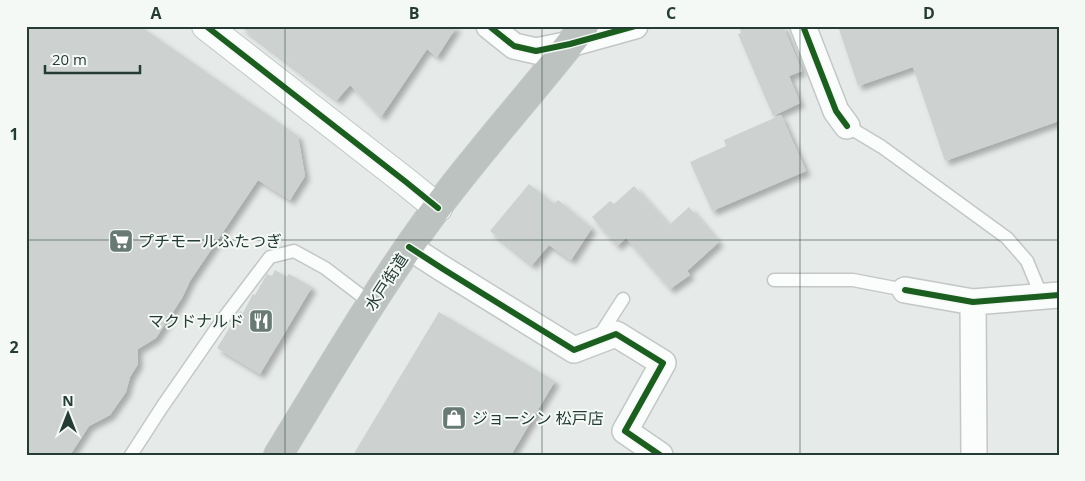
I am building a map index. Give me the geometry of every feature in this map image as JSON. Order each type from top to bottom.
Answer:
[{"type":"highway","name":"水戸街道","points":[[278,455],[371,303],[409,247],[517,108],[577,35]]},
{"type":"street","points":[[206,26],[438,208]]},
{"type":"street","points":[[489,26],[514,46],[536,51],[577,35],[635,26]]},
{"type":"street","points":[[803,26],[836,111],[847,126]]},
{"type":"street","points":[[409,247],[574,350],[616,334],[663,363],[625,431],[660,455]]},
{"type":"street","points":[[905,290],[973,302],[1050,296]]},
{"type":"street","points":[[973,302],[974,455]]},
{"type":"lane","points":[[847,126],[882,147],[1007,238],[1027,261],[1050,296]]},
{"type":"lane","points":[[132,455],[162,407],[223,319],[270,257],[294,252],[325,268],[371,303]]},
{"type":"lane","points":[[774,280],[853,280],[905,290]]},
{"type":"lane","points":[[595,342],[623,298]]},
{"type":"building","name":"プチモールふたつぎ","points":[[26,26],[140,26],[298,136],[305,176],[290,200],[258,180],[190,281],[182,298],[156,338],[138,349],[138,364],[130,377],[126,392],[110,415],[89,426],[70,455],[26,455]]},
{"type":"building","points":[[240,26],[457,26],[437,57],[427,49],[381,117],[350,85],[337,100]]},
{"type":"building","points":[[739,26],[783,26],[802,71],[789,76],[800,103],[773,116],[738,34],[741,33]]},
{"type":"building","points":[[838,26],[1059,26],[1059,121],[945,161],[913,67],[858,86]]},
{"type":"building","points":[[781,115],[806,171],[712,211],[690,162],[726,146],[724,140]]},
{"type":"building","points":[[529,184],[554,204],[558,200],[592,228],[571,260],[549,245],[532,265],[490,231]]},
{"type":"building","points":[[634,186],[669,225],[689,207],[719,242],[687,271],[690,275],[670,289],[626,238],[617,246],[592,217],[610,201],[614,204]]},
{"type":"building","name":"マクドナルド","points":[[275,270],[287,277],[289,274],[312,287],[260,374],[217,348],[240,311],[243,313],[267,274],[272,276]]},
{"type":"building","name":"ジョーシン 松戸店","points":[[439,312],[555,381],[511,455],[353,455]]},
{"type":"cycle path","points":[[206,26],[438,208]]},
{"type":"cycle path","points":[[489,26],[514,46],[536,51],[570,44],[635,26]]},
{"type":"cycle path","points":[[803,26],[836,111],[847,126]]},
{"type":"cycle path","points":[[409,247],[574,350],[616,334],[663,363],[625,431],[660,455]]},
{"type":"cycle path","points":[[905,290],[973,302],[1059,295]]},
{"type":"place","name":"プチモールふたつぎ","points":[[121,241]]},
{"type":"place","name":"マクドナルド","points":[[261,321]]},
{"type":"place","name":"ジョーシン 松戸店","points":[[454,418]]}]
